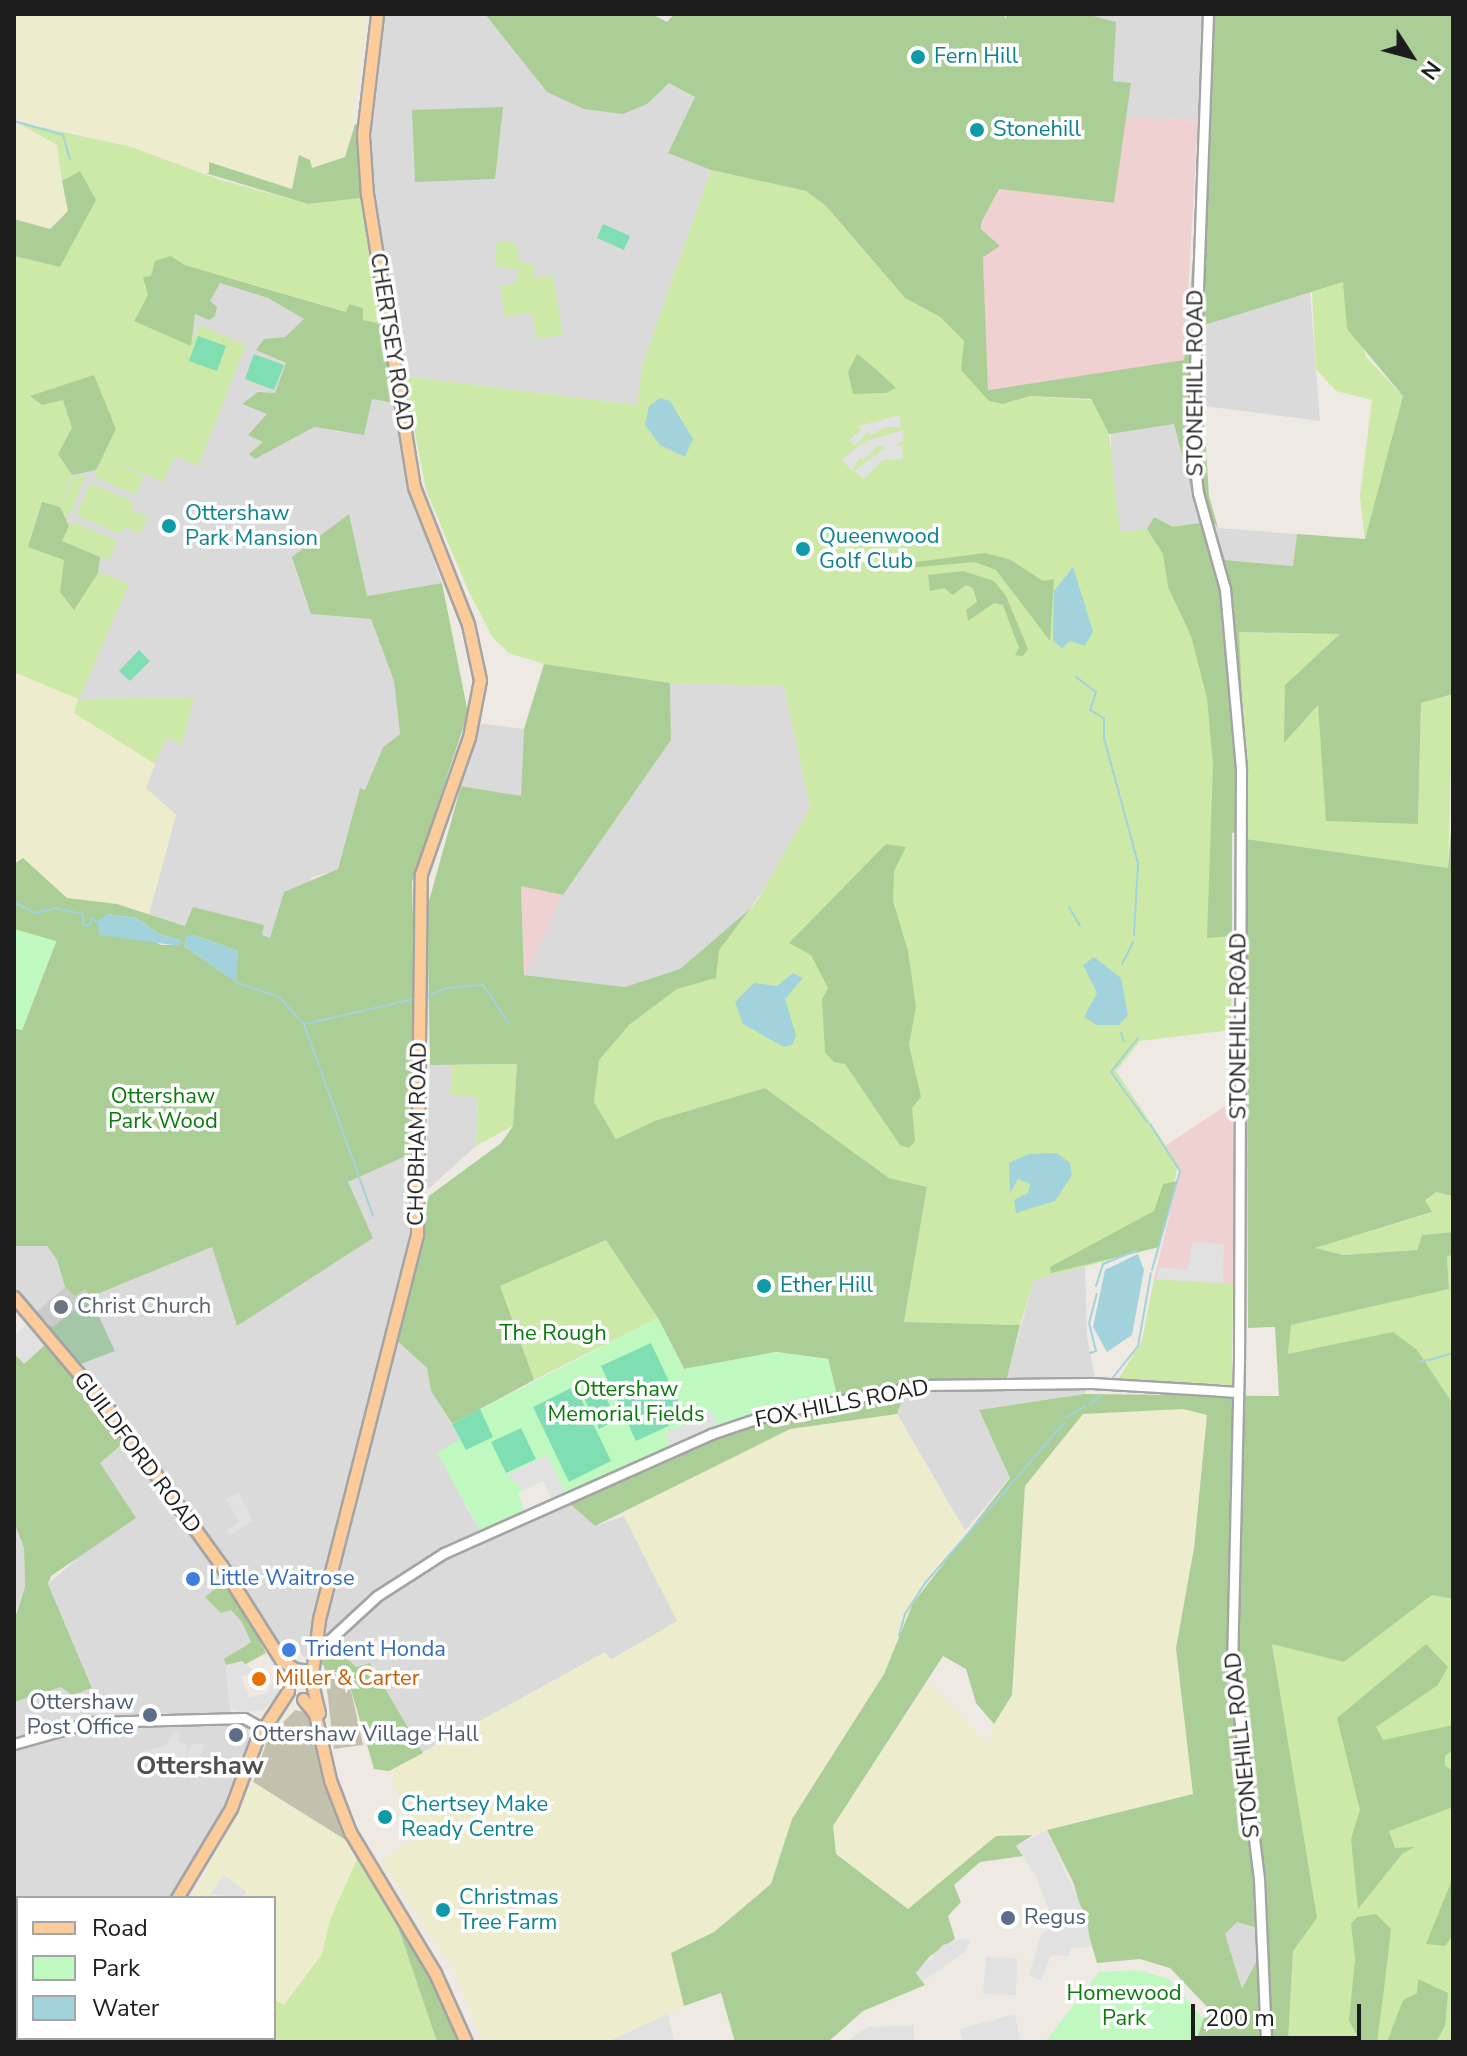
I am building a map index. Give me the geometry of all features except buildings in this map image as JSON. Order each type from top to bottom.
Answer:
[{"type":"main road","name":"CHERTSEY ROAD","points":[[377,14],[363,134],[367,195],[414,487],[478,661]]},
{"type":"main road","name":"CHOBHAM ROAD","points":[[303,1670],[314,1648],[417,1234],[421,874],[479,699],[478,661]]},
{"type":"main road","name":"GUILDFORD ROAD","points":[[14,1297],[117,1420],[253,1614],[281,1660],[303,1670],[315,1687],[325,1757]]},
{"type":"main road","name":"GUILDFORD ROAD","points":[[253,1614],[293,1692],[315,1714],[325,1757],[350,1832],[435,1973],[466,2042]]},
{"type":"main road","points":[[178,1896],[231,1808],[253,1753],[293,1692],[303,1670]]},
{"type":"main road","points":[[293,1692],[315,1687]]},
{"type":"street","name":"STONEHILL ROAD","points":[[1208,14],[1192,442],[1198,493],[1225,589],[1241,770],[1238,1392],[1232,1659],[1259,1879],[1266,2042]]},
{"type":"street","name":"FOX HILLS ROAD","points":[[314,1648],[325,1644],[377,1596],[444,1553],[711,1434],[773,1413],[924,1385],[1092,1383],[1238,1392]]},
{"type":"street","points":[[14,1744],[91,1722],[244,1718],[266,1730]]},
{"type":"shaded area","points":[[383,14],[485,14],[647,104],[669,82],[696,97],[668,152],[711,170],[642,365],[638,405],[404,376],[372,192],[372,112]]},
{"type":"shaded area","points":[[1086,14],[1204,14],[1198,121],[1125,117],[1131,84],[1113,81],[1115,22]]},
{"type":"shaded area","points":[[1125,117],[1198,121],[1184,361],[987,390],[982,221],[999,189],[1114,203]]},
{"type":"shaded area","points":[[220,283],[268,298],[304,319],[275,393],[314,427],[341,432],[372,398],[395,403],[407,486],[442,583],[367,596],[311,614],[371,619],[394,681],[400,734],[383,747],[365,791],[360,789],[338,870],[312,877],[270,938],[261,935],[264,925],[186,926],[149,914],[176,815],[145,788],[166,737],[182,743],[193,697],[79,699],[14,541],[14,299],[134,321]]},
{"type":"shaded area","points":[[1310,291],[1320,421],[1205,406],[1198,372],[1198,327]]},
{"type":"shaded area","points":[[1187,399],[1193,496],[1218,528],[1297,534],[1293,566],[1225,560],[1217,537],[1173,527],[1120,533],[1111,479],[1111,405]]},
{"type":"shaded area","points":[[899,415],[901,427],[885,427],[870,436],[868,432],[854,446],[849,439],[861,431],[859,426]]},
{"type":"shaded area","points":[[903,430],[904,440],[894,446],[902,446],[903,459],[883,460],[864,479],[854,471],[885,448],[879,445],[863,460],[860,457],[852,471],[842,460],[862,443],[868,445],[866,441]]},
{"type":"shaded area","points":[[670,683],[784,686],[810,808],[790,848],[751,908],[680,969],[625,987],[524,975],[563,895],[671,740]]},
{"type":"shaded area","points":[[478,723],[524,729],[521,797],[461,786]]},
{"type":"shaded area","points":[[521,885],[563,895],[524,975]]},
{"type":"shaded area","points":[[430,1065],[452,1065],[451,1095],[478,1096],[476,1146],[425,1192]]},
{"type":"shaded area","points":[[1233,1101],[1233,1284],[1154,1279],[1180,1171],[1165,1146]]},
{"type":"shaded area","points":[[410,1154],[413,1225],[388,1332],[427,1368],[431,1391],[460,1439],[465,1505],[486,1540],[569,1503],[595,1526],[624,1516],[678,1621],[610,1660],[604,1653],[423,1753],[370,1663],[356,1667],[317,1654],[304,1657],[291,1640],[277,1647],[252,1641],[239,1649],[225,1659],[231,1713],[248,1729],[250,1747],[221,1812],[170,1896],[16,1896],[16,2040],[48,2040],[14,2042],[14,1702],[61,1687],[92,1688],[48,1584],[82,1554],[99,1463],[138,1433],[81,1364],[115,1351],[90,1297],[212,1247],[238,1326],[348,1181]]},
{"type":"shaded area","points":[[1193,1242],[1224,1244],[1223,1283],[1157,1279],[1159,1267],[1187,1270]]},
{"type":"shaded area","points":[[16,1243],[47,1246],[57,1260],[65,1287],[35,1313],[14,1286]]},
{"type":"shaded area","points":[[1085,1264],[1087,1336],[1095,1379],[1084,1394],[979,1410],[1010,1477],[965,1531],[897,1414],[905,1392],[1003,1390],[1034,1280]]},
{"type":"shaded area","points":[[65,1287],[75,1297],[85,1289],[90,1297],[53,1328],[35,1313]]},
{"type":"shaded area","points":[[29,1322],[47,1343],[24,1364],[14,1353],[14,1335]]},
{"type":"shaded area","points":[[712,1411],[717,1424],[670,1446],[664,1434]]},
{"type":"shaded area","points":[[547,1455],[565,1492],[552,1499],[543,1481],[523,1490],[507,1475]]},
{"type":"shaded area","points":[[239,1492],[253,1521],[229,1535],[226,1531],[239,1522],[226,1499]]},
{"type":"shaded area","points":[[14,1522],[24,1548],[25,1587],[14,1617]]},
{"type":"shaded area","points":[[242,1661],[256,1673],[241,1676],[249,1698],[267,1693],[277,1675],[280,1694],[262,1711],[238,1712],[230,1707],[226,1665]]},
{"type":"shaded area","points":[[324,1665],[350,1686],[363,1745],[334,1749]]},
{"type":"shaded area","points":[[295,1710],[311,1713],[316,1747],[347,1841],[253,1782],[268,1738]]},
{"type":"shaded area","points":[[174,1731],[180,1731],[178,1742],[187,1744],[187,1754],[193,1744],[204,1744],[197,1766],[190,1768],[167,1753],[153,1769],[140,1761],[140,1752],[167,1745]]},
{"type":"shaded area","points":[[1047,1830],[1087,1920],[1091,1947],[1070,1948],[1069,1956],[1051,1955],[1041,1981],[1029,1975],[1041,1935],[1054,1924],[1035,1874],[1016,1846]]},
{"type":"shaded area","points":[[224,1875],[247,1892],[244,1896],[210,1894]]},
{"type":"shaded area","points":[[1237,1922],[1257,1928],[1256,1962],[1242,1990],[1225,1934]]},
{"type":"shaded area","points":[[965,1938],[971,1941],[963,1953],[923,1981],[916,1973],[943,1945]]},
{"type":"shaded area","points":[[986,1957],[1017,1958],[1016,1995],[983,1994]]},
{"type":"shaded area","points":[[668,2014],[674,2042],[607,2042]]},
{"type":"shaded area","points":[[1015,2014],[1020,2042],[963,2042],[960,2029]]},
{"type":"shaded area","points":[[914,2025],[914,2042],[846,2042],[867,2027]]},
{"type":"green space","points":[[14,14],[367,14],[349,151],[323,169],[312,168],[299,156],[292,190],[209,163],[209,173],[204,173],[65,129],[14,121]]},
{"type":"green space","points":[[485,14],[652,14],[667,22],[674,14],[1003,14],[1006,19],[1006,14],[1086,14],[1116,22],[1113,81],[1131,83],[1114,203],[999,189],[982,221],[981,229],[1000,246],[983,257],[988,390],[1184,360],[1215,14],[1453,14],[1453,694],[1421,703],[1418,824],[1326,821],[1318,705],[1284,743],[1285,685],[1340,634],[1239,632],[1248,829],[1232,833],[1232,936],[1207,938],[1213,764],[1207,698],[1191,636],[1168,587],[1163,554],[1147,529],[1154,517],[1173,527],[1200,523],[1218,537],[1225,560],[1293,566],[1297,534],[1365,539],[1403,396],[1347,329],[1343,282],[1198,327],[1209,496],[1218,528],[1193,496],[1174,424],[1109,434],[1091,399],[1030,396],[1003,404],[989,401],[961,370],[964,341],[940,317],[905,298],[826,206],[806,191],[711,170],[668,153],[695,97],[669,83],[647,104],[623,114],[584,109],[547,92]]},
{"type":"green space","points":[[503,107],[495,179],[415,182],[412,110]]},
{"type":"green space","points":[[14,121],[131,147],[218,179],[308,204],[362,198],[367,214],[382,310],[377,323],[363,320],[363,308],[350,304],[347,312],[185,265],[171,256],[134,320],[190,345],[200,325],[246,345],[198,466],[175,456],[163,482],[117,462],[144,477],[136,495],[97,478],[95,472],[116,429],[94,376],[30,396],[42,405],[63,399],[72,428],[58,454],[72,475],[60,507],[41,503],[29,546],[129,584],[79,699],[194,697],[182,744],[166,738],[155,764],[74,713],[78,699],[14,672],[14,256],[60,267],[80,171],[62,181],[57,145]]},
{"type":"green space","points":[[14,124],[57,145],[68,211],[50,229],[14,219]]},
{"type":"green space","points":[[355,124],[360,125],[362,198],[308,204],[205,173],[209,173],[209,162],[292,189],[299,155],[310,160],[312,168],[345,157]]},
{"type":"green space","points":[[711,170],[806,191],[826,206],[905,298],[940,317],[964,341],[989,401],[1004,404],[1030,396],[1091,400],[1109,434],[1120,532],[1197,523],[1225,927],[1232,936],[1231,1030],[1140,1041],[1116,1071],[1178,1164],[1159,1247],[1034,1280],[1020,1325],[904,1322],[927,1187],[889,1178],[765,1088],[657,1120],[616,1139],[594,1102],[598,1060],[629,1025],[677,989],[716,978],[718,950],[757,901],[810,808],[784,686],[670,683],[544,664],[509,653],[493,638],[468,590],[426,490],[404,376],[637,405],[642,365]]},
{"type":"green space","points":[[80,171],[96,200],[60,267],[14,256],[14,219],[50,229],[68,211],[62,181]]},
{"type":"green space","points":[[603,224],[630,236],[624,250],[597,238]]},
{"type":"green space","points":[[497,241],[518,243],[518,256],[524,264],[532,263],[535,278],[553,275],[563,335],[536,339],[532,313],[505,317],[500,286],[517,283],[516,273],[523,271],[495,266]]},
{"type":"green space","points":[[171,256],[185,265],[346,312],[349,304],[363,308],[363,320],[377,323],[382,310],[395,403],[372,399],[364,435],[314,427],[255,459],[249,454],[263,442],[248,435],[267,414],[242,404],[258,392],[275,393],[286,363],[256,350],[264,339],[285,337],[304,319],[268,298],[220,283],[210,301],[217,307],[215,316],[209,320],[195,314],[191,346],[134,321],[148,295],[143,277],[151,276],[155,261]]},
{"type":"green space","points":[[1344,282],[1366,357],[1403,396],[1365,540],[1360,496],[1372,400],[1336,391],[1316,369],[1312,291]]},
{"type":"green space","points":[[198,336],[226,346],[217,371],[189,361]]},
{"type":"green space","points":[[254,354],[284,365],[274,390],[245,379]]},
{"type":"green space","points":[[857,354],[896,388],[886,393],[853,394],[848,372]]},
{"type":"green space","points":[[94,375],[116,429],[96,470],[72,475],[58,454],[72,428],[63,400],[42,405],[30,396]]},
{"type":"green space","points":[[86,474],[66,520],[59,511],[73,477]]},
{"type":"green space","points":[[90,483],[134,502],[131,510],[148,517],[140,534],[124,527],[120,534],[76,515]]},
{"type":"green space","points":[[42,502],[60,507],[69,526],[62,541],[100,557],[98,573],[74,610],[60,592],[64,560],[28,547]]},
{"type":"green space","name":"Ottershaw Park Wood","points":[[349,514],[367,596],[442,583],[468,713],[412,882],[416,1028],[410,1154],[348,1182],[373,1238],[237,1326],[212,1247],[90,1297],[85,1289],[75,1297],[65,1287],[57,1260],[47,1246],[14,1246],[14,1028],[22,1030],[56,942],[14,929],[14,864],[23,858],[67,898],[117,904],[185,926],[193,907],[264,925],[262,935],[270,938],[284,892],[338,869],[360,788],[365,790],[383,747],[400,734],[394,681],[371,619],[311,614],[292,557]],"holes":[[[107,914],[137,918],[159,934],[180,940],[180,945],[161,945]],[[194,935],[238,951],[235,981],[184,946]]]},
{"type":"green space","points":[[76,523],[117,541],[109,560],[62,541],[70,524]]},
{"type":"green space","points":[[985,553],[1009,559],[1043,581],[1054,579],[1050,641],[996,570],[975,562],[907,568],[908,563]]},
{"type":"green space","points":[[963,571],[994,581],[1006,596],[1028,649],[1023,656],[1015,655],[1019,648],[1003,605],[994,603],[968,621],[966,610],[977,602],[973,588],[966,585],[953,595],[944,588],[930,591],[928,575]]},
{"type":"green space","points":[[1238,632],[1341,634],[1285,742],[1318,704],[1418,824],[1421,703],[1453,694],[1448,868],[1246,839]]},
{"type":"green space","points":[[139,650],[150,661],[130,681],[119,671]]},
{"type":"green space","points":[[544,664],[670,683],[671,740],[563,895],[521,886],[524,975],[625,987],[680,969],[751,908],[719,950],[716,978],[677,989],[629,1025],[599,1060],[594,1102],[616,1139],[657,1120],[765,1088],[889,1178],[927,1187],[904,1322],[1020,1325],[1007,1378],[927,1380],[837,1396],[828,1359],[776,1352],[684,1369],[658,1318],[606,1240],[500,1286],[534,1380],[452,1424],[431,1391],[427,1368],[394,1338],[429,1196],[501,1143],[513,1126],[517,1064],[430,1065],[427,908],[461,786],[521,796],[524,729]]},
{"type":"green space","points":[[14,672],[79,699],[105,731],[155,764],[146,788],[176,815],[149,914],[67,899],[14,864]]},
{"type":"green space","points":[[1453,806],[1453,1196],[1436,1192],[1425,1200],[1432,1212],[1315,1248],[1343,1255],[1417,1250],[1422,1235],[1453,1232],[1453,1255],[1447,1256],[1449,1289],[1291,1325],[1288,1354],[1393,1332],[1417,1350],[1453,1404],[1453,1599],[1432,1595],[1344,1662],[1272,1644],[1317,1918],[1293,1951],[1288,2042],[1196,2042],[1203,2019],[1213,2013],[1170,1968],[1140,1959],[1097,1963],[1073,1882],[1047,1830],[1193,1794],[1176,1648],[1194,1548],[1207,1415],[1183,1409],[1083,1414],[1025,1486],[1012,1695],[994,1724],[976,1703],[966,1669],[943,1656],[833,1826],[836,1854],[908,1909],[996,1836],[1033,1835],[1016,1846],[1023,1856],[980,1862],[954,1885],[961,1902],[948,1916],[955,1939],[930,1956],[916,1973],[925,1985],[863,2011],[828,2042],[735,2042],[721,1993],[684,2006],[671,1953],[714,1932],[771,1884],[792,1819],[884,1674],[913,1603],[1010,1478],[979,1410],[1084,1394],[1279,1396],[1275,1327],[1248,1328],[1246,839],[1448,868]],"holes":[[[1237,1922],[1257,1928],[1256,1962],[1242,1989],[1225,1934]]]},
{"type":"green space","points":[[886,844],[906,847],[894,871],[893,901],[908,951],[916,1007],[909,1045],[921,1097],[912,1108],[915,1141],[909,1148],[900,1145],[845,1064],[834,1062],[825,1052],[822,999],[828,988],[811,955],[789,943]]},
{"type":"green space","points":[[14,929],[56,941],[22,1030],[14,1028]]},
{"type":"green space","points":[[517,1064],[513,1126],[476,1146],[478,1097],[450,1095],[452,1065]]},
{"type":"green space","points":[[1177,1181],[1159,1247],[1051,1273],[1050,1267],[1154,1211],[1163,1184]]},
{"type":"green space","points":[[1436,1192],[1453,1196],[1453,1232],[1422,1235],[1417,1250],[1343,1255],[1314,1248],[1431,1213],[1424,1200]]},
{"type":"green space","name":"The Rough","points":[[606,1240],[658,1318],[534,1380],[499,1286]]},
{"type":"green space","points":[[1447,1255],[1453,1255],[1453,1404],[1288,1355],[1290,1325],[1449,1289]]},
{"type":"green space","points":[[1154,1279],[1233,1284],[1232,1385],[1117,1381],[1142,1341]]},
{"type":"green space","points":[[90,1297],[115,1351],[81,1364],[42,1321],[53,1327]]},
{"type":"green space","name":"Ottershaw Memorial Fields","points":[[658,1318],[684,1369],[776,1352],[828,1359],[837,1396],[724,1425],[553,1500],[543,1481],[518,1493],[526,1515],[481,1532],[437,1453],[460,1439],[452,1424]]},
{"type":"green space","points":[[47,1343],[126,1441],[100,1463],[136,1518],[51,1576],[48,1584],[92,1688],[72,1695],[61,1687],[14,1702],[14,1621],[25,1587],[24,1548],[14,1522],[14,1353],[24,1363]]},
{"type":"green space","points":[[651,1343],[686,1418],[636,1441],[601,1366]]},
{"type":"green space","points":[[575,1386],[611,1461],[569,1482],[533,1407]]},
{"type":"green space","points":[[601,1387],[617,1420],[599,1429],[583,1396]]},
{"type":"green space","points":[[905,1392],[897,1414],[790,1429],[595,1526],[569,1503],[717,1437],[796,1413]]},
{"type":"green space","points":[[480,1409],[493,1437],[466,1450],[452,1424]]},
{"type":"green space","points":[[1183,1409],[1207,1414],[1194,1548],[1176,1648],[1194,1794],[1033,1835],[996,1836],[908,1909],[836,1854],[833,1826],[928,1682],[989,1745],[994,1724],[1012,1695],[1025,1486],[1083,1414]]},
{"type":"green space","points":[[897,1414],[965,1531],[913,1603],[884,1674],[793,1819],[771,1884],[714,1932],[671,1953],[684,2006],[607,2042],[483,2042],[454,1970],[381,1860],[416,1837],[389,1771],[605,1652],[611,1660],[677,1621],[624,1516],[638,1501],[791,1429]]},
{"type":"green space","points":[[521,1428],[536,1459],[506,1473],[491,1442]]},
{"type":"green space","points":[[227,1580],[266,1653],[246,1664],[226,1665],[224,1659],[251,1642],[242,1622],[231,1610],[221,1613],[205,1597]]},
{"type":"green space","points":[[1432,1595],[1453,1599],[1453,2042],[1288,2042],[1293,1951],[1316,1917],[1272,1643],[1344,1662]]},
{"type":"green space","points":[[1426,1644],[1448,1667],[1438,1685],[1376,1727],[1383,1740],[1453,1725],[1453,1750],[1445,1756],[1445,1766],[1453,1771],[1453,1807],[1389,1831],[1395,1848],[1414,1847],[1402,1854],[1358,1909],[1351,1839],[1360,1810],[1337,1718]]},
{"type":"green space","points":[[336,1647],[356,1667],[370,1663],[423,1753],[389,1771],[374,1769],[350,1686],[319,1662],[317,1654]]},
{"type":"green space","points":[[253,1782],[347,1841],[357,1859],[330,1920],[322,1954],[284,2006],[276,2000],[276,1896],[193,1896]]},
{"type":"green space","points":[[357,1859],[398,1927],[437,2042],[276,2040],[276,2000],[284,2005],[322,1954],[330,1920]]},
{"type":"green space","points":[[1453,1877],[1453,1935],[1445,1946],[1426,1944]]},
{"type":"green space","points":[[1376,1914],[1391,1929],[1385,1981],[1377,2041],[1361,2042],[1349,2021],[1355,1959],[1351,1924],[1357,1917]]},
{"type":"green space","points":[[398,1927],[429,1974],[458,2042],[437,2042]]},
{"type":"green space","name":"Homewood Park","points":[[1139,1970],[1169,1979],[1203,2019],[1196,2042],[1045,2042],[1099,1972]]},
{"type":"green space","points":[[1418,1979],[1448,1993],[1445,2026],[1436,2042],[1387,2042],[1403,2000],[1417,1993]]},
{"type":"water","points":[[660,398],[670,401],[693,439],[685,457],[660,445],[645,425],[649,406]]},
{"type":"water","points":[[1073,567],[1093,631],[1085,646],[1070,641],[1062,648],[1053,641],[1054,591]]},
{"type":"water","points":[[107,914],[137,918],[159,934],[181,940],[180,946],[100,935],[97,922]]},
{"type":"water","points":[[194,935],[238,951],[236,982],[184,946],[186,936]]},
{"type":"water","points":[[1094,957],[1121,978],[1128,1015],[1119,1025],[1097,1025],[1084,1017],[1097,993],[1083,965]]},
{"type":"water","points":[[793,973],[803,978],[785,999],[796,1035],[793,1044],[784,1047],[743,1024],[735,1002],[754,983],[777,986]]},
{"type":"water","points":[[1057,1153],[1070,1163],[1072,1175],[1055,1201],[1016,1213],[1014,1200],[1028,1193],[1030,1184],[1018,1179],[1010,1193],[1009,1163],[1029,1154]]},
{"type":"water","points":[[1138,1254],[1144,1270],[1132,1335],[1107,1352],[1093,1327],[1105,1270]]},
{"type":"waterway","points":[[14,121],[63,135],[70,159]]},
{"type":"waterway","points":[[1076,677],[1096,692],[1090,710],[1104,718],[1104,738],[1138,863],[1134,935]]},
{"type":"waterway","points":[[14,902],[36,913],[56,908],[83,914],[83,924],[89,926],[92,918],[97,922]]},
{"type":"waterway","points":[[1069,907],[1080,926]]},
{"type":"waterway","points":[[1122,964],[1133,942]]},
{"type":"waterway","points":[[236,982],[279,997],[304,1024],[373,1216]]},
{"type":"waterway","points":[[424,997],[448,988],[483,985],[508,1022]]},
{"type":"waterway","points":[[305,1024],[414,999]]},
{"type":"waterway","points":[[1121,1033],[1124,1042]]},
{"type":"waterway","points":[[1138,1038],[1111,1072],[1147,1122]]},
{"type":"waterway","points":[[1150,1124],[1180,1171],[1152,1270]]},
{"type":"waterway","points":[[1096,1286],[1103,1264],[1136,1251]]},
{"type":"waterway","points":[[1111,1380],[1138,1346],[1151,1273]]},
{"type":"waterway","points":[[1090,1353],[1096,1351],[1089,1323],[1097,1294]]},
{"type":"waterway","points":[[1429,1360],[1453,1353]]},
{"type":"waterway","points":[[1419,1362],[1427,1360]]},
{"type":"waterway","points":[[1090,1404],[1101,1395]]},
{"type":"waterway","points":[[1066,1417],[1086,1406]]},
{"type":"waterway","points":[[899,1636],[905,1614],[925,1583],[1064,1423]]},
{"type":"place","name":"Fern Hill","points":[[918,57]]},
{"type":"place","name":"Stonehill","points":[[977,130]]},
{"type":"place","name":"Ottershaw Park Mansion","points":[[169,526]]},
{"type":"place","name":"Queenwood Golf Club","points":[[803,549]]},
{"type":"place","name":"Ether Hill","points":[[764,1286]]},
{"type":"place","name":"Christ Church","points":[[61,1307]]},
{"type":"place","name":"Little Waitrose","points":[[193,1579]]},
{"type":"place","name":"Trident Honda","points":[[289,1650]]},
{"type":"place","name":"Miller & Carter","points":[[259,1679]]},
{"type":"place","name":"Ottershaw Post Office","points":[[150,1715]]},
{"type":"place","name":"Ottershaw Village Hall","points":[[236,1735]]},
{"type":"place","name":"Chertsey Make Ready Centre","points":[[385,1817]]},
{"type":"place","name":"Christmas Tree Farm","points":[[443,1910]]},
{"type":"place","name":"Regus","points":[[1008,1918]]},
{"type":"district","name":"Ottershaw","points":[[200,1766]]}]
